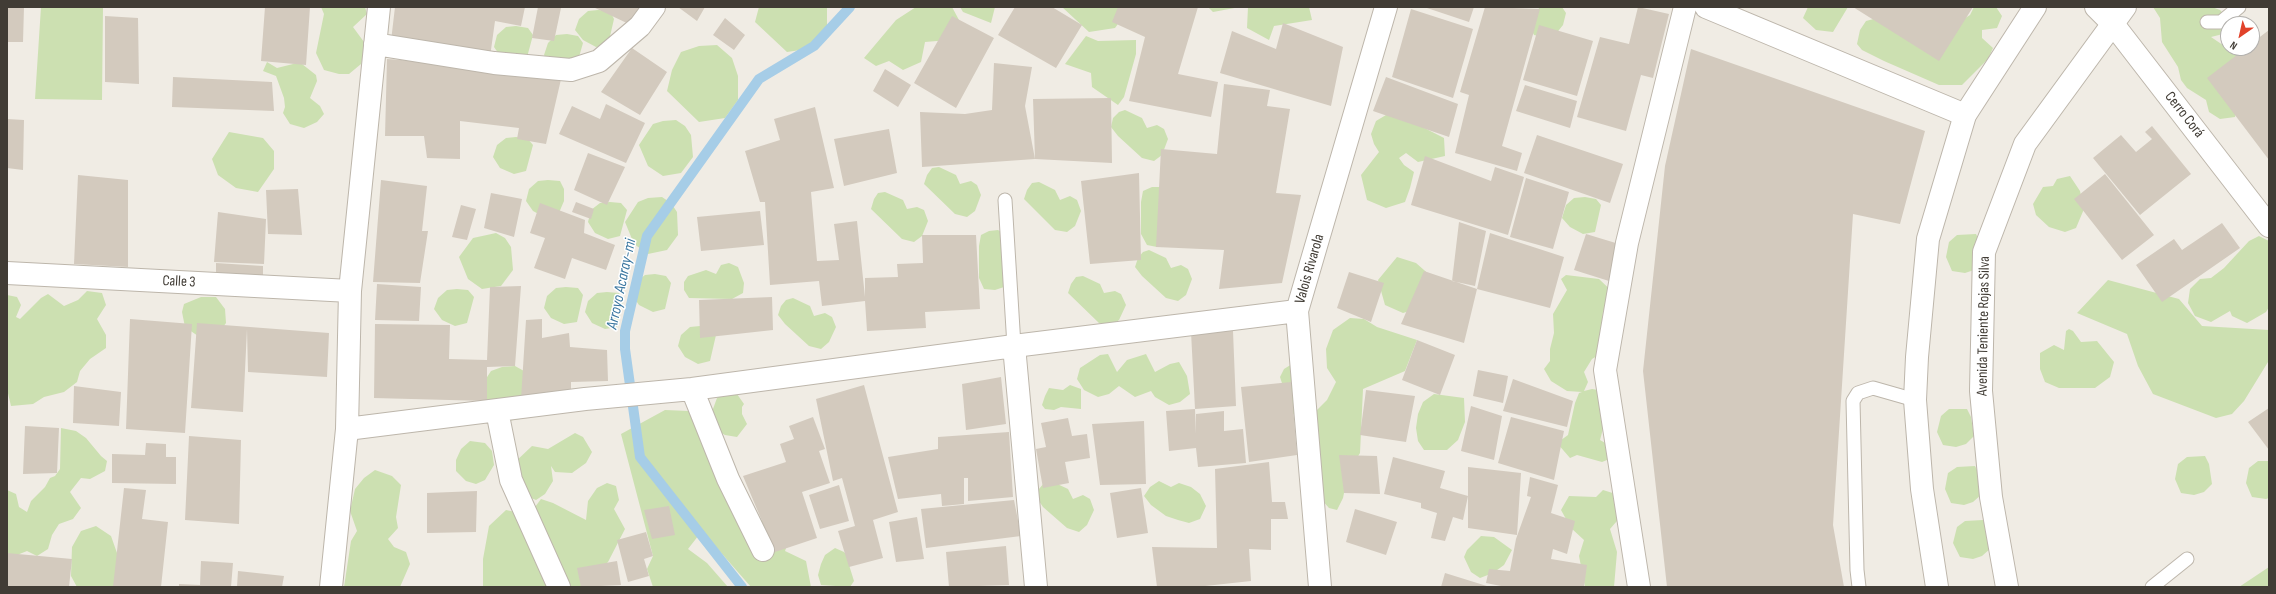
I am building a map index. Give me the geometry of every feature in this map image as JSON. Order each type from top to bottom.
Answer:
[{"type":"street","points":[[331,587],[347,429],[350,291],[379,7]]},
{"type":"street","points":[[376,44],[494,63],[571,70],[599,61],[640,26],[654,7]]},
{"type":"street","name":"Valois Rivarola","points":[[1320,587],[1297,311],[1386,7]]},
{"type":"street","points":[[1639,587],[1605,370],[1627,244],[1685,7]]},
{"type":"street","points":[[1706,7],[1965,115]]},
{"type":"street","points":[[1937,587],[1922,489],[1916,400],[1917,357],[1928,239],[1965,115],[2035,7]]},
{"type":"street","name":"Cerro Corá","points":[[2096,7],[2119,15],[2269,226]]},
{"type":"street","name":"Avenida Teniente Rojas Silva","points":[[2007,587],[1992,497],[1981,390],[1984,252],[2025,144],[2119,15]]},
{"type":"street","name":"Calle 3","points":[[7,273],[350,291]]},
{"type":"street","points":[[347,429],[585,399],[692,389],[1014,346],[1297,311]]},
{"type":"street","points":[[1014,346],[1036,587]]},
{"type":"street","points":[[692,389],[728,479],[763,550]]},
{"type":"street","points":[[497,410],[511,480],[559,587]]},
{"type":"lane","points":[[2207,22],[2221,22],[2239,7]]},
{"type":"lane","points":[[1005,200],[1014,346]]},
{"type":"lane","points":[[1859,587],[1853,401],[1858,393],[1873,388],[1916,400]]},
{"type":"lane","points":[[2152,587],[2186,559]]},
{"type":"green space","points":[[41,7],[103,7],[102,100],[35,99]]},
{"type":"green space","points":[[321,7],[365,7],[367,14],[353,27],[364,42],[361,64],[349,74],[339,74],[324,70],[316,53],[324,14]]},
{"type":"green space","points":[[759,7],[827,7],[827,30],[814,48],[787,52],[755,22]]},
{"type":"green space","points":[[916,7],[952,7],[959,20],[949,40],[925,42],[921,62],[903,70],[889,61],[876,66],[864,58],[896,20]]},
{"type":"green space","points":[[960,7],[995,7],[991,23],[963,12]]},
{"type":"green space","points":[[1062,7],[1128,7],[1128,10],[1115,28],[1089,32]]},
{"type":"green space","points":[[1208,7],[1240,7],[1213,12]]},
{"type":"green space","points":[[1248,7],[1309,7],[1312,20],[1274,26],[1269,40],[1247,28]]},
{"type":"green space","points":[[1540,7],[1562,7],[1566,13],[1563,25],[1555,35],[1548,38],[1534,35],[1529,25],[1531,18]]},
{"type":"green space","points":[[1808,7],[1848,7],[1833,32],[1816,30],[1803,18]]},
{"type":"green space","points":[[1974,7],[1996,7],[2002,16],[1997,28],[1982,30],[1982,38],[1993,48],[1988,59],[1962,85],[1939,85],[1862,50],[1857,44],[1860,30],[1866,21],[1881,17],[1959,22],[1970,15]]},
{"type":"green space","points":[[2153,7],[2212,7],[2220,10],[2226,16],[2220,16],[2220,35],[2211,37],[2220,43],[2220,56],[2239,56],[2248,62],[2235,117],[2220,119],[2209,112],[2206,100],[2187,88],[2181,80],[2178,67],[2162,42],[2160,18]]},
{"type":"green space","points":[[588,11],[610,11],[614,19],[608,45],[596,47],[583,40],[575,30],[579,19]]},
{"type":"green space","points":[[516,26],[528,28],[533,35],[526,61],[501,57],[494,47],[497,35],[506,27]]},
{"type":"green space","points":[[567,34],[578,36],[583,43],[579,57],[551,65],[544,55],[548,43],[556,35]]},
{"type":"green space","points":[[1086,36],[1098,41],[1136,40],[1136,54],[1124,97],[1118,105],[1092,87],[1091,73],[1065,64]]},
{"type":"green space","points":[[717,45],[732,58],[738,76],[738,100],[725,118],[699,122],[667,91],[672,70],[681,52],[699,46]]},
{"type":"green space","points":[[267,62],[277,68],[293,64],[302,64],[316,75],[317,81],[310,98],[320,106],[324,114],[317,122],[304,128],[290,124],[283,113],[285,107],[284,98],[276,76],[263,71]]},
{"type":"green space","points":[[1125,110],[1142,118],[1147,128],[1157,125],[1164,129],[1168,139],[1162,155],[1154,161],[1142,158],[1118,136],[1111,127],[1113,118],[1119,112]]},
{"type":"green space","points":[[1386,115],[1399,115],[1444,138],[1445,156],[1418,162],[1406,153],[1399,158],[1404,165],[1414,172],[1410,188],[1405,202],[1386,208],[1367,200],[1361,175],[1379,152],[1374,144],[1371,134],[1376,121]]},
{"type":"green space","points":[[676,120],[685,126],[691,135],[693,157],[681,173],[663,176],[648,166],[639,145],[653,124],[663,121]]},
{"type":"green space","points":[[229,132],[263,138],[274,151],[274,169],[258,192],[236,188],[218,175],[212,159]]},
{"type":"green space","points":[[506,138],[527,138],[533,145],[526,171],[514,174],[500,168],[493,157],[497,145]]},
{"type":"green space","points":[[939,167],[956,175],[960,184],[971,181],[977,185],[981,195],[975,211],[967,217],[955,214],[924,184],[927,175],[932,168]]},
{"type":"green space","points":[[2070,176],[2080,191],[2084,209],[2076,228],[2065,232],[2049,227],[2036,215],[2033,204],[2043,187],[2053,186],[2057,179]]},
{"type":"green space","points":[[538,181],[560,181],[564,189],[564,201],[558,215],[546,218],[533,211],[526,201],[529,189]]},
{"type":"green space","points":[[1039,182],[1055,190],[1060,200],[1070,196],[1077,200],[1081,211],[1075,226],[1067,232],[1055,230],[1024,199],[1027,190],[1032,183]]},
{"type":"green space","points":[[1152,187],[1160,187],[1157,247],[1147,245],[1141,234],[1141,202],[1143,191]]},
{"type":"green space","points":[[885,192],[903,200],[907,209],[917,207],[924,210],[928,221],[922,236],[914,242],[902,239],[871,209],[874,199],[878,193]]},
{"type":"green space","points":[[662,197],[671,203],[677,212],[678,235],[667,250],[648,254],[634,244],[625,222],[638,202],[648,198]]},
{"type":"green space","points":[[1585,197],[1596,199],[1601,205],[1595,232],[1583,234],[1570,227],[1562,218],[1566,205],[1574,198]]},
{"type":"green space","points":[[600,203],[621,203],[627,210],[620,236],[608,239],[595,233],[588,222],[591,210]]},
{"type":"green space","points":[[998,230],[1004,234],[1010,285],[995,290],[984,289],[979,278],[979,246],[981,235],[989,231]]},
{"type":"green space","points":[[496,233],[505,238],[511,247],[513,270],[501,286],[482,289],[468,279],[459,257],[473,238]]},
{"type":"green space","points":[[1976,234],[1980,242],[1974,270],[1965,273],[1952,271],[1946,257],[1949,242],[1957,235]]},
{"type":"green space","points":[[2259,236],[2269,241],[2269,307],[2266,312],[2247,323],[2232,316],[2230,311],[2211,322],[2195,316],[2188,303],[2190,289],[2200,279],[2211,278],[2224,268],[2249,241]]},
{"type":"green space","points":[[1149,250],[1166,258],[1171,268],[1181,265],[1188,269],[1192,279],[1186,295],[1178,301],[1166,298],[1142,276],[1135,267],[1138,258],[1143,252]]},
{"type":"green space","points":[[1397,257],[1416,263],[1432,277],[1423,307],[1403,313],[1385,305],[1378,280]]},
{"type":"green space","points":[[729,263],[738,267],[744,283],[743,293],[732,299],[689,298],[684,290],[684,282],[688,276],[706,270],[716,274],[721,265]]},
{"type":"green space","points":[[655,274],[666,276],[671,283],[665,309],[653,312],[639,305],[632,295],[635,283],[645,275]]},
{"type":"green space","points":[[1566,275],[1599,279],[1619,298],[1603,311],[1599,355],[1592,359],[1584,372],[1588,382],[1584,391],[1592,389],[1605,391],[1604,425],[1600,440],[1607,444],[1611,453],[1607,460],[1602,462],[1577,455],[1570,458],[1557,443],[1568,435],[1575,403],[1579,393],[1582,392],[1567,391],[1551,381],[1544,369],[1550,361],[1550,349],[1554,333],[1553,314],[1567,290],[1561,279]]},
{"type":"green space","points":[[1083,276],[1100,284],[1104,293],[1115,291],[1121,294],[1126,305],[1119,320],[1111,326],[1099,323],[1068,293],[1071,284],[1076,277]]},
{"type":"green space","points":[[2108,280],[2179,299],[2202,326],[2269,330],[2268,362],[2244,401],[2232,414],[2216,418],[2153,394],[2138,366],[2127,334],[2077,313]]},
{"type":"green space","points":[[556,288],[578,288],[583,295],[577,322],[564,324],[551,318],[544,308],[547,296]]},
{"type":"green space","points":[[447,290],[468,290],[474,297],[467,323],[455,326],[442,320],[434,309],[438,298]]},
{"type":"green space","points":[[87,291],[102,293],[106,305],[97,319],[106,335],[106,348],[90,359],[80,371],[77,382],[64,392],[44,397],[33,404],[11,406],[7,389],[7,295],[17,297],[21,305],[16,317],[20,319],[41,298],[48,294],[64,306],[78,300]]},
{"type":"green space","points":[[597,293],[619,293],[623,301],[617,327],[605,329],[592,323],[585,312],[588,301]]},
{"type":"green space","points":[[201,297],[216,297],[225,309],[226,323],[217,335],[198,336],[185,327],[182,312],[184,304]]},
{"type":"green space","points":[[793,298],[810,306],[814,316],[825,313],[832,317],[836,327],[829,342],[821,349],[809,346],[785,324],[778,315],[781,306],[786,300]]},
{"type":"green space","points":[[1350,318],[1364,319],[1377,327],[1417,340],[1405,371],[1363,389],[1360,453],[1348,473],[1343,498],[1337,510],[1329,508],[1321,499],[1307,420],[1327,400],[1336,382],[1327,368],[1326,349],[1333,330]]},
{"type":"green space","points":[[700,326],[716,335],[710,361],[698,364],[685,357],[678,346],[681,335],[690,327]]},
{"type":"green space","points":[[2069,329],[2073,331],[2081,342],[2097,341],[2114,362],[2110,377],[2095,388],[2059,388],[2045,382],[2040,369],[2040,353],[2054,345],[2064,350],[2066,331]]},
{"type":"green space","points":[[1108,354],[1117,372],[1127,360],[1146,354],[1155,372],[1170,364],[1179,362],[1187,376],[1190,394],[1180,402],[1169,405],[1155,397],[1151,391],[1135,397],[1119,386],[1109,394],[1098,397],[1084,390],[1077,379],[1080,368],[1100,355]]},
{"type":"green space","points":[[1292,364],[1301,415],[1292,414],[1280,377],[1284,369]]},
{"type":"green space","points":[[515,366],[524,371],[532,403],[520,419],[501,422],[478,391],[491,371],[502,367]]},
{"type":"green space","points":[[1070,385],[1081,389],[1081,409],[1061,407],[1054,410],[1045,409],[1042,405],[1049,388],[1063,390]]},
{"type":"green space","points":[[728,391],[737,394],[744,404],[742,407],[742,414],[747,424],[737,437],[725,435],[713,428],[710,417],[717,398]]},
{"type":"green space","points":[[1434,394],[1464,398],[1465,422],[1458,440],[1447,450],[1424,450],[1418,441],[1416,428],[1418,414],[1423,402]]},
{"type":"green space","points":[[1949,409],[1967,409],[1971,417],[1974,436],[1966,444],[1956,447],[1943,445],[1937,432],[1941,416]]},
{"type":"green space","points":[[665,410],[689,411],[709,431],[756,517],[790,537],[785,551],[806,561],[811,587],[751,587],[702,531],[688,549],[707,563],[728,587],[653,587],[647,569],[653,556],[621,434]]},
{"type":"green space","points":[[61,428],[76,431],[86,438],[107,461],[105,471],[90,479],[81,478],[70,492],[81,508],[73,519],[59,524],[52,535],[48,549],[37,556],[27,551],[7,559],[7,490],[16,494],[19,507],[27,512],[31,501],[45,487],[50,478],[55,476],[60,469]]},
{"type":"green space","points":[[575,433],[583,437],[592,452],[586,463],[572,473],[555,472],[551,466],[553,481],[545,494],[536,500],[521,494],[513,464],[532,446],[548,449]]},
{"type":"green space","points":[[470,441],[485,443],[492,451],[494,465],[485,480],[476,484],[466,481],[456,471],[456,460],[461,449]]},
{"type":"green space","points":[[2205,456],[2209,464],[2212,484],[2204,492],[2194,495],[2181,493],[2175,479],[2178,464],[2187,457]]},
{"type":"green space","points":[[2258,461],[2269,461],[2269,498],[2266,499],[2252,497],[2246,483],[2249,468]]},
{"type":"green space","points":[[1975,466],[1979,474],[1982,494],[1973,502],[1964,505],[1951,503],[1945,489],[1948,473],[1957,467]]},
{"type":"green space","points":[[375,470],[392,476],[401,485],[396,517],[398,528],[388,539],[394,547],[406,552],[410,564],[400,587],[344,587],[351,541],[357,531],[350,511],[355,489],[364,478]]},
{"type":"green space","points":[[1051,481],[1068,489],[1073,499],[1083,495],[1090,499],[1094,510],[1087,525],[1079,532],[1067,528],[1043,507],[1037,498],[1039,489],[1044,483]]},
{"type":"green space","points":[[1159,481],[1171,487],[1179,483],[1191,487],[1200,494],[1206,506],[1200,519],[1189,523],[1178,520],[1166,516],[1151,505],[1144,496],[1150,487]]},
{"type":"green space","points":[[607,483],[616,486],[619,500],[614,509],[625,529],[608,562],[586,583],[591,587],[483,587],[483,559],[489,526],[506,510],[529,515],[541,499],[553,503],[586,520],[588,501],[597,488]]},
{"type":"green space","points":[[1603,490],[1619,495],[1623,514],[1610,529],[1617,552],[1614,587],[1585,587],[1579,556],[1584,540],[1571,528],[1561,510],[1569,496],[1596,497]]},
{"type":"green space","points":[[1983,520],[1988,528],[1991,548],[1982,556],[1973,559],[1960,557],[1953,543],[1957,527],[1965,521]]},
{"type":"green space","points":[[96,526],[111,536],[129,587],[77,587],[71,576],[72,547],[81,531]]},
{"type":"green space","points":[[1481,536],[1494,537],[1512,550],[1504,565],[1493,573],[1480,578],[1471,572],[1464,557],[1467,550]]},
{"type":"green space","points":[[835,548],[844,552],[852,561],[849,565],[854,581],[850,587],[821,585],[818,575],[821,564],[825,555]]},
{"type":"green space","points":[[2269,567],[2269,587],[2239,587]]},
{"type":"building","points":[[7,7],[24,7],[23,42],[7,42]]},
{"type":"building","points":[[265,7],[310,7],[306,65],[261,61]]},
{"type":"building","points":[[395,7],[525,7],[521,26],[495,21],[490,57],[391,41]]},
{"type":"building","points":[[538,7],[561,8],[554,41],[532,38]]},
{"type":"building","points":[[593,7],[641,7],[631,25]]},
{"type":"building","points":[[678,7],[705,7],[697,21]]},
{"type":"building","points":[[1015,7],[1052,7],[1082,25],[1056,68],[998,35]]},
{"type":"building","points":[[1118,7],[1198,7],[1178,74],[1218,82],[1211,117],[1129,101],[1145,37],[1112,22]]},
{"type":"building","points":[[1424,7],[1474,7],[1469,22]]},
{"type":"building","points":[[1485,7],[1540,9],[1502,146],[1522,153],[1517,171],[1455,153],[1469,95],[1460,92]]},
{"type":"building","points":[[1638,7],[1669,14],[1653,78],[1641,75],[1626,131],[1577,117],[1600,37],[1629,44]]},
{"type":"building","points":[[1853,7],[1973,7],[1939,61]]},
{"type":"building","points":[[1411,9],[1473,29],[1453,98],[1392,77]]},
{"type":"building","points":[[105,16],[138,18],[139,84],[105,82]]},
{"type":"building","points":[[952,16],[994,38],[956,108],[914,83]]},
{"type":"building","points":[[725,18],[745,35],[734,50],[713,35]]},
{"type":"building","points":[[1283,23],[1343,47],[1331,106],[1220,73],[1232,31],[1276,49]]},
{"type":"building","points":[[1539,25],[1593,41],[1577,96],[1523,80]]},
{"type":"building","points":[[2269,30],[2269,160],[2207,78],[2236,56],[2260,56],[2260,37]]},
{"type":"building","points":[[632,48],[667,72],[640,115],[601,92]]},
{"type":"building","points":[[1691,49],[1925,131],[1900,224],[1853,214],[1833,525],[1844,587],[1667,587],[1643,371],[1665,166]]},
{"type":"building","points":[[387,59],[461,64],[562,75],[546,144],[517,139],[519,128],[460,121],[460,159],[427,158],[424,136],[385,136]]},
{"type":"building","points":[[994,63],[1032,67],[1025,106],[1035,159],[922,167],[920,112],[965,114],[992,110]]},
{"type":"building","points":[[885,69],[911,85],[898,107],[873,91]]},
{"type":"building","points":[[173,77],[272,82],[274,111],[172,107]]},
{"type":"building","points":[[1386,77],[1458,104],[1449,137],[1373,111]]},
{"type":"building","points":[[1224,84],[1270,90],[1267,106],[1290,109],[1276,193],[1301,195],[1282,283],[1219,289],[1224,250],[1156,247],[1161,149],[1217,154]]},
{"type":"building","points":[[1525,85],[1577,101],[1570,128],[1516,111]]},
{"type":"building","points":[[1111,98],[1112,163],[1035,159],[1033,99]]},
{"type":"building","points":[[606,104],[645,123],[626,163],[559,134],[572,106],[600,119]]},
{"type":"building","points":[[815,107],[834,188],[811,192],[817,261],[839,260],[834,224],[857,221],[865,297],[865,278],[898,277],[897,264],[923,263],[922,235],[976,235],[980,309],[925,312],[926,328],[867,331],[865,301],[822,306],[819,281],[770,285],[765,202],[760,202],[745,151],[780,140],[774,119]]},
{"type":"building","points":[[7,119],[24,120],[23,170],[7,168]]},
{"type":"building","points":[[2152,126],[2191,174],[2140,215],[2093,158],[2121,135],[2136,152],[2152,139],[2145,132]]},
{"type":"building","points":[[889,129],[897,173],[844,186],[834,139]]},
{"type":"building","points":[[1537,135],[1623,164],[1610,203],[1524,173]]},
{"type":"building","points":[[588,153],[625,167],[607,205],[574,190]]},
{"type":"building","points":[[1425,156],[1491,181],[1495,167],[1524,177],[1508,235],[1411,205]]},
{"type":"building","points":[[1139,173],[1141,260],[1090,264],[1081,181]]},
{"type":"building","points":[[2105,174],[2154,235],[2122,260],[2074,199]]},
{"type":"building","points":[[78,175],[128,180],[128,267],[74,264]]},
{"type":"building","points":[[1526,178],[1569,192],[1553,249],[1510,237]]},
{"type":"building","points":[[381,180],[427,186],[422,231],[428,231],[420,283],[373,282]]},
{"type":"building","points":[[298,189],[302,235],[268,234],[266,190]]},
{"type":"building","points":[[491,193],[522,199],[514,237],[484,228]]},
{"type":"building","points":[[576,202],[594,209],[591,219],[572,212]]},
{"type":"building","points":[[540,203],[585,220],[584,233],[615,245],[606,270],[572,258],[565,279],[534,268],[545,238],[530,233]]},
{"type":"building","points":[[461,205],[476,209],[467,240],[452,237]]},
{"type":"building","points":[[760,211],[764,245],[701,251],[697,217]]},
{"type":"building","points":[[218,212],[266,219],[264,264],[214,262]]},
{"type":"building","points":[[1459,222],[1486,231],[1475,286],[1452,281]]},
{"type":"building","points":[[2222,223],[2240,248],[2162,302],[2136,265],[2174,239],[2182,250]]},
{"type":"building","points":[[1490,233],[1564,257],[1550,308],[1477,289]]},
{"type":"building","points":[[1586,234],[1619,244],[1609,281],[1574,270]]},
{"type":"building","points":[[216,263],[263,266],[263,278],[216,276]]},
{"type":"building","points":[[1424,271],[1477,289],[1464,343],[1401,324]]},
{"type":"building","points":[[1349,272],[1384,283],[1371,322],[1337,308]]},
{"type":"building","points":[[377,284],[421,287],[419,321],[375,320]]},
{"type":"building","points":[[521,286],[515,366],[487,367],[487,401],[374,398],[375,324],[450,325],[449,359],[487,360],[490,287]]},
{"type":"building","points":[[772,297],[773,330],[700,338],[699,300]]},
{"type":"building","points":[[130,319],[192,324],[185,433],[126,429]]},
{"type":"building","points":[[542,319],[542,338],[569,333],[570,347],[607,350],[608,381],[571,382],[571,395],[521,399],[526,320]]},
{"type":"building","points":[[197,323],[329,333],[327,377],[248,372],[247,329],[243,412],[191,408]]},
{"type":"building","points":[[1233,331],[1236,406],[1195,409],[1191,332]]},
{"type":"building","points":[[1417,340],[1455,355],[1440,395],[1402,380]]},
{"type":"building","points":[[1478,370],[1508,376],[1503,403],[1473,396]]},
{"type":"building","points":[[1001,377],[1006,424],[966,430],[962,384]]},
{"type":"building","points":[[1513,379],[1573,401],[1567,427],[1503,411]]},
{"type":"building","points":[[1291,382],[1297,455],[1249,462],[1241,387]]},
{"type":"building","points":[[864,385],[898,512],[873,520],[883,558],[849,567],[838,531],[855,526],[842,478],[833,481],[816,399]]},
{"type":"building","points":[[74,386],[121,392],[119,426],[73,423]]},
{"type":"building","points":[[1366,390],[1415,396],[1406,442],[1360,435]]},
{"type":"building","points":[[1471,406],[1502,416],[1494,460],[1461,451]]},
{"type":"building","points":[[2269,408],[2269,450],[2248,422]]},
{"type":"building","points":[[1195,409],[1196,434],[1196,414],[1224,411],[1224,431],[1243,429],[1246,463],[1198,467],[1196,448],[1169,451],[1166,411]]},
{"type":"building","points":[[813,417],[825,449],[819,451],[830,483],[802,492],[817,538],[775,552],[743,476],[786,462],[780,444],[794,439],[789,426]]},
{"type":"building","points":[[1511,417],[1564,431],[1554,480],[1498,463]]},
{"type":"building","points":[[1068,418],[1072,436],[1087,434],[1090,458],[1065,462],[1069,483],[1043,488],[1036,449],[1046,447],[1041,423]]},
{"type":"building","points":[[1144,421],[1146,484],[1100,485],[1092,424]]},
{"type":"building","points":[[25,426],[59,428],[57,473],[23,474]]},
{"type":"building","points":[[1009,432],[1013,497],[968,501],[968,478],[964,478],[964,504],[942,506],[941,494],[898,499],[888,457],[938,449],[938,437]]},
{"type":"building","points":[[189,436],[241,440],[239,524],[185,520]]},
{"type":"building","points":[[146,443],[166,444],[166,457],[176,457],[176,484],[112,483],[112,454],[145,455]]},
{"type":"building","points":[[1339,455],[1377,456],[1380,494],[1344,493]]},
{"type":"building","points":[[1393,457],[1445,471],[1440,488],[1468,496],[1463,520],[1453,517],[1445,541],[1431,538],[1437,513],[1421,508],[1421,503],[1384,494]]},
{"type":"building","points":[[1269,462],[1272,502],[1285,502],[1288,519],[1271,519],[1271,550],[1249,549],[1251,581],[1196,587],[1157,587],[1152,547],[1217,548],[1215,469]]},
{"type":"building","points":[[1468,467],[1521,473],[1517,535],[1468,528]]},
{"type":"building","points":[[1530,477],[1558,485],[1551,513],[1575,521],[1567,554],[1553,549],[1551,559],[1587,565],[1584,587],[1506,587],[1486,583],[1489,569],[1510,571],[1516,539],[1531,497],[1527,496]]},
{"type":"building","points":[[839,485],[849,521],[820,529],[809,495]]},
{"type":"building","points":[[124,488],[146,490],[142,519],[168,522],[161,587],[113,587]]},
{"type":"building","points":[[1141,488],[1148,533],[1117,538],[1110,493]]},
{"type":"building","points":[[477,491],[476,532],[427,533],[427,493]]},
{"type":"building","points":[[1014,500],[1021,536],[926,548],[921,509]]},
{"type":"building","points":[[669,506],[675,535],[652,539],[644,510]]},
{"type":"building","points":[[1355,509],[1397,522],[1386,555],[1346,542]]},
{"type":"building","points":[[917,517],[924,559],[896,562],[889,522]]},
{"type":"building","points":[[646,532],[653,556],[644,559],[649,576],[628,582],[617,540]]},
{"type":"building","points":[[1006,546],[1009,585],[949,587],[946,552]]},
{"type":"building","points":[[7,553],[72,559],[69,587],[7,587]]},
{"type":"building","points":[[201,561],[233,563],[231,587],[179,587],[179,584],[200,585]]},
{"type":"building","points":[[617,561],[621,585],[581,587],[577,568]]},
{"type":"building","points":[[238,571],[284,576],[282,587],[237,587]]},
{"type":"building","points":[[1445,573],[1490,587],[1441,587]]},
{"type":"waterway","name":"Arroyo Acaray-mi","points":[[742,587],[640,457],[625,349],[625,331],[647,236],[759,79],[814,46],[850,7]]}]
